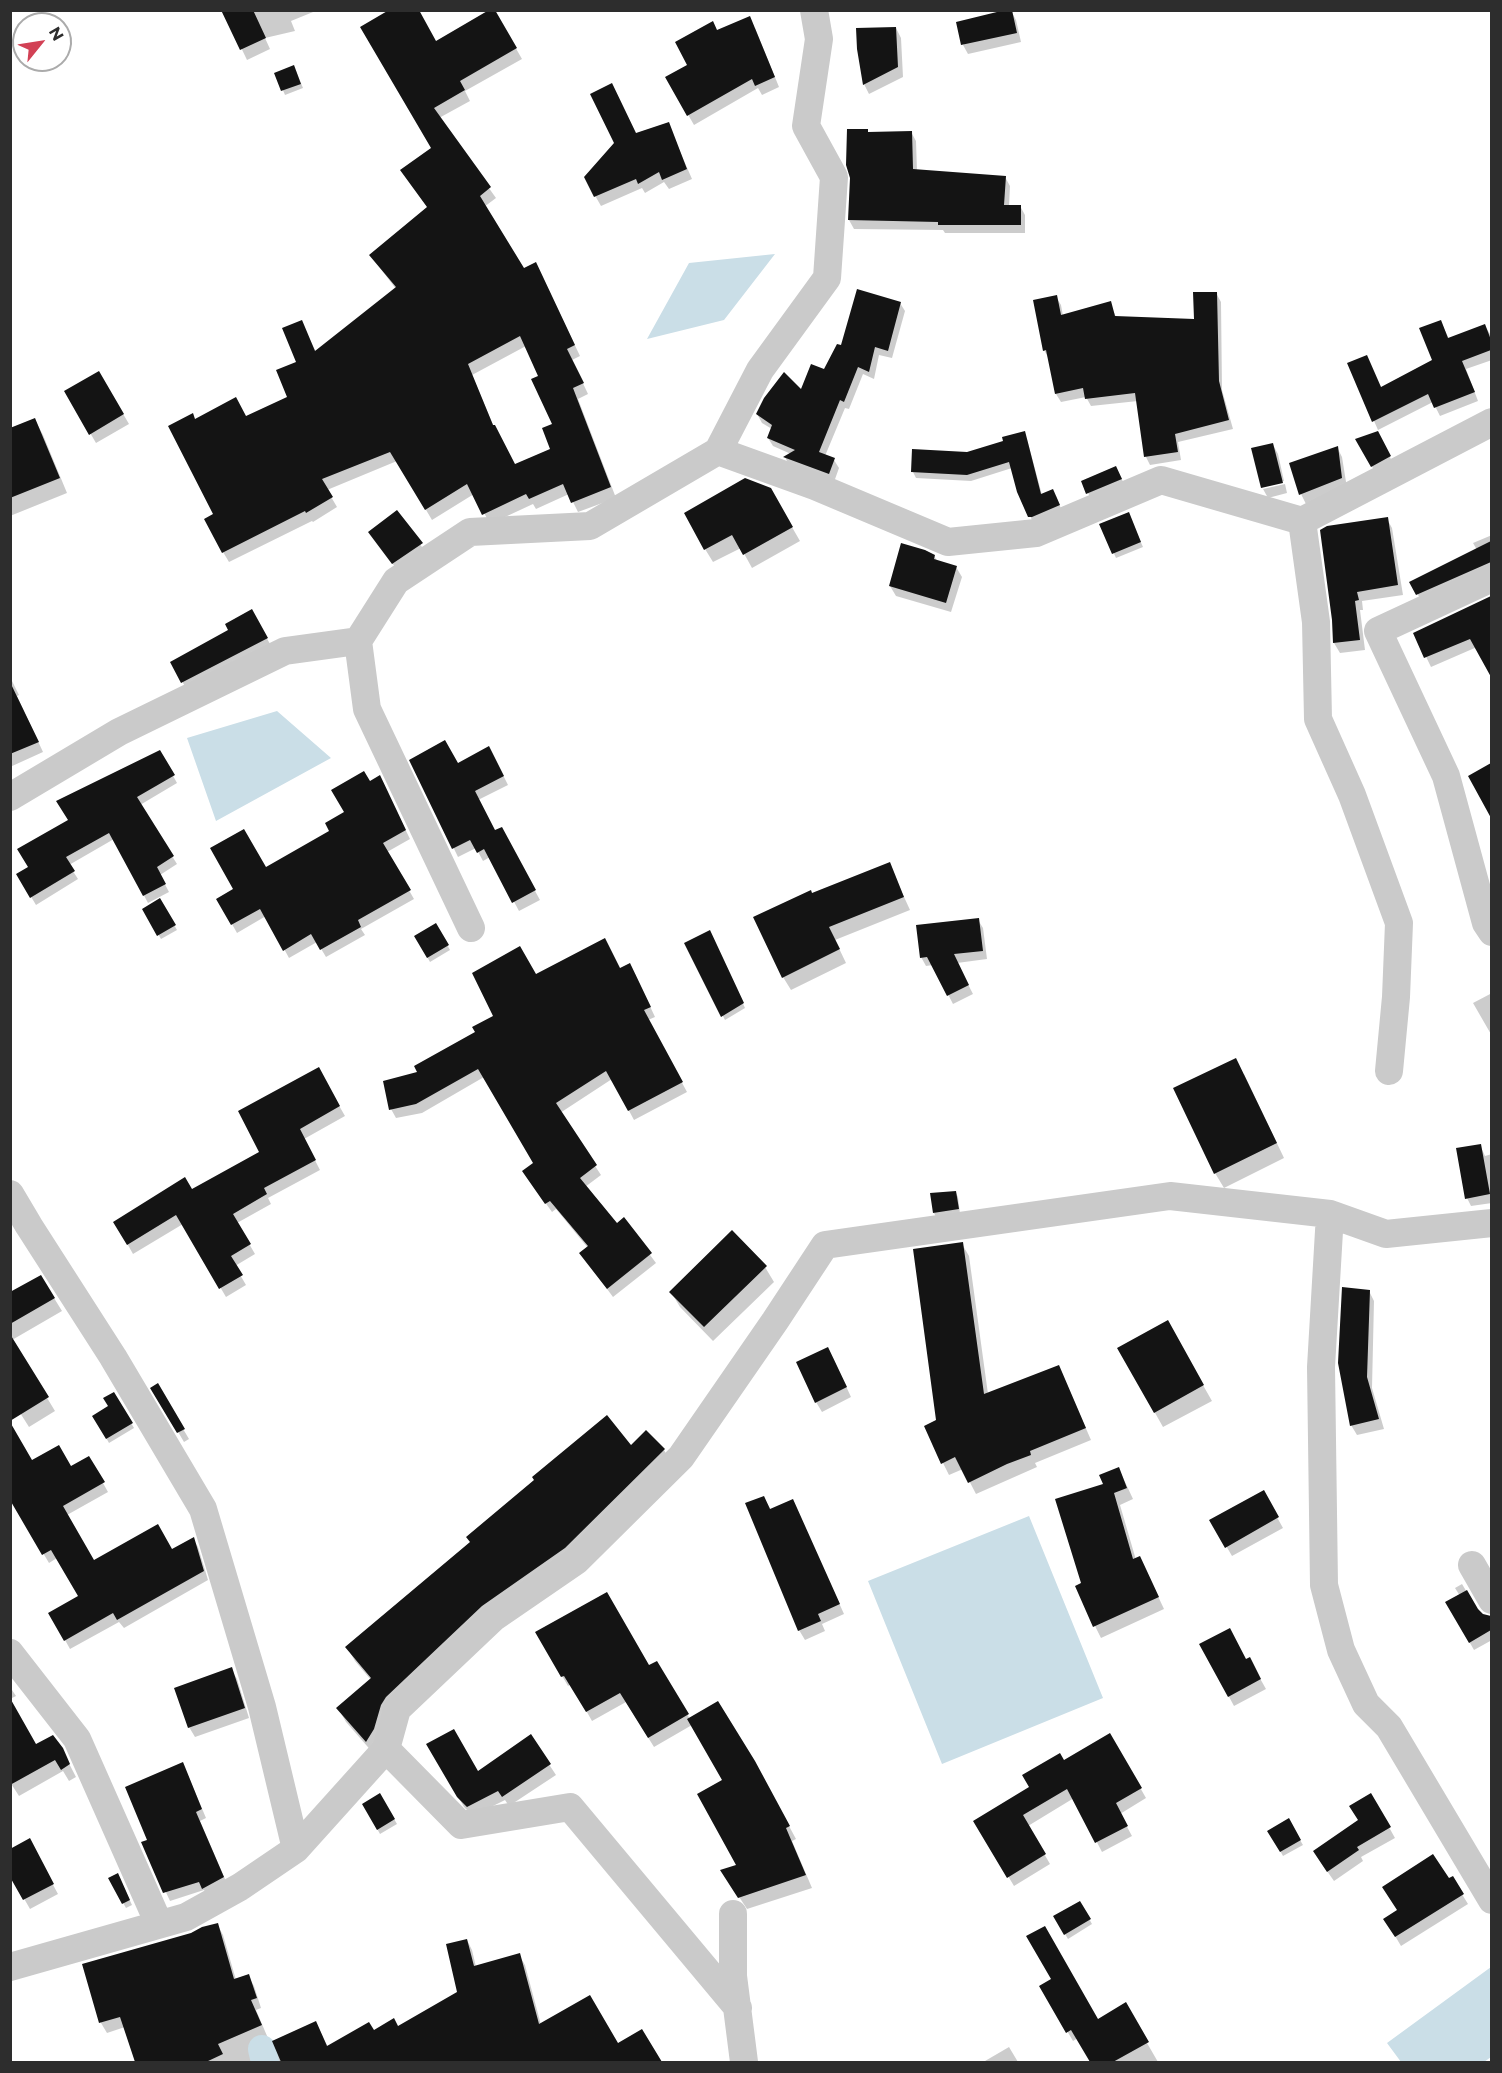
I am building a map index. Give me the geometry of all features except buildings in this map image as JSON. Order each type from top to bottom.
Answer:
[{"type":"street","points":[[471,928],[367,709],[358,641],[396,581],[470,532],[590,526],[718,451],[760,370],[827,278],[834,177],[806,126],[819,39],[814,10]]},
{"type":"street","points":[[718,451],[815,486],[948,542],[1036,532],[1161,480],[1302,521],[1491,422]]},
{"type":"street","points":[[1302,521],[1316,622],[1318,719],[1352,795],[1399,923],[1396,997],[1389,1071]]},
{"type":"street","points":[[1491,578],[1378,631],[1446,776],[1486,923],[1491,933]]},
{"type":"street","points":[[10,797],[119,732],[285,651],[358,641]]},
{"type":"street","points":[[10,1194],[113,1357],[203,1509],[262,1707],[296,1849]]},
{"type":"street","points":[[10,1966],[186,1917],[240,1887],[296,1849],[386,1749],[397,1709],[493,1618],[576,1561],[681,1457],[776,1321],[825,1245],[1170,1196],[1330,1214],[1386,1234],[1491,1222]]},
{"type":"street","points":[[1330,1214],[1321,1367],[1324,1585],[1341,1650],[1366,1704],[1389,1727],[1491,1900]]},
{"type":"street","points":[[1472,1565],[1491,1600]]},
{"type":"street","points":[[10,1653],[77,1739],[159,1924]]},
{"type":"street","points":[[386,1749],[461,1825],[570,1807],[738,2008]]},
{"type":"street","points":[[733,1914],[733,1976],[744,2062]]},
{"type":"water","points":[[775,254],[724,320],[647,339],[689,263]]},
{"type":"water","points":[[277,711],[331,758],[216,821],[187,738]]},
{"type":"water","points":[[1029,1516],[1103,1698],[942,1764],[868,1581]]},
{"type":"water","points":[[1491,1967],[1491,2057],[1484,2062],[1401,2062],[1387,2043]]},
{"type":"waterway","points":[[262,2049],[265,2062]]}]
